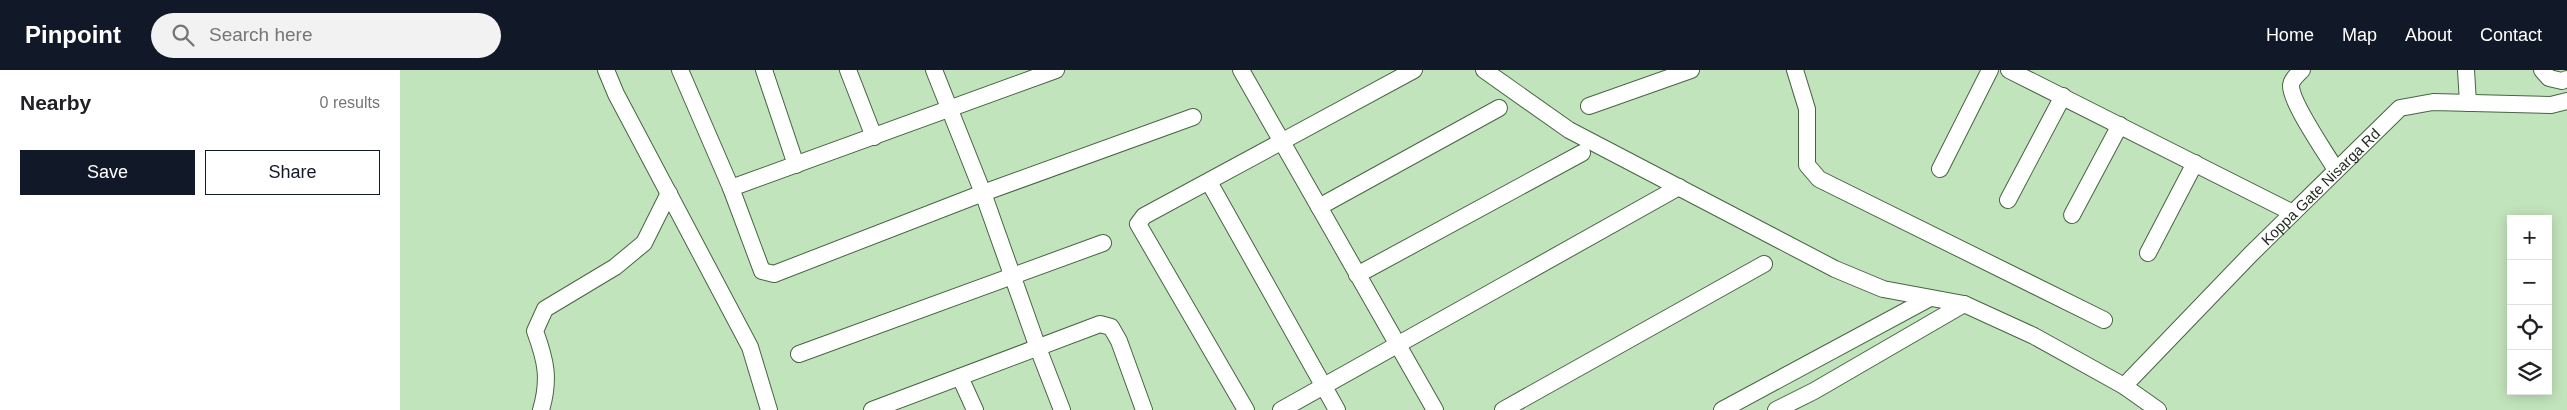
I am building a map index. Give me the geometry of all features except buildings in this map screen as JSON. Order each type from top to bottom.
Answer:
[{"type":"street","points":[[606,70],[616,94],[750,347],[769,410]]},
{"type":"street","points":[[680,70],[731,188],[762,271],[774,274],[983,193],[1193,117]]},
{"type":"street","points":[[764,70],[796,165]]},
{"type":"street","points":[[848,70],[874,137]]},
{"type":"street","points":[[934,70],[983,193],[1062,410]]},
{"type":"street","points":[[731,188],[1056,70]]},
{"type":"street","points":[[1241,70],[1435,410]]},
{"type":"street","points":[[1246,410],[1138,224],[1144,216],[1414,70]]},
{"type":"street","points":[[1484,70],[1569,130],[1835,268],[1883,289],[1964,304],[2034,336],[2124,386],[2158,410]]},
{"type":"street","points":[[1588,106],[1692,70]]},
{"type":"street","points":[[1795,70],[1807,109],[1808,164],[1819,180],[2104,320]]},
{"type":"street","points":[[1940,169],[1990,70]]},
{"type":"street","points":[[2009,70],[2293,213]]},
{"type":"street","points":[[2302,70],[2293,80],[2291,87],[2300,110],[2336,170]]},
{"type":"street","points":[[2466,70],[2468,102]]},
{"type":"street","points":[[2542,70],[2549,78],[2562,81],[2567,79]]},
{"type":"street","points":[[2008,200],[2063,96]]},
{"type":"street","name":"Koppa Gate Nisarga Rd","points":[[2124,386],[2293,213],[2400,108],[2434,102],[2551,105],[2567,101]]},
{"type":"street","points":[[1319,207],[1499,108]]},
{"type":"street","points":[[2072,214],[2120,125]]},
{"type":"street","points":[[1357,275],[1582,152]]},
{"type":"street","points":[[2148,253],[2195,163]]},
{"type":"street","points":[[1209,182],[1337,410]]},
{"type":"street","points":[[1281,410],[1679,187]]},
{"type":"street","points":[[541,410],[547,389],[545,358],[535,331],[545,309],[615,267],[644,244],[669,193]]},
{"type":"street","points":[[799,354],[1103,243]]},
{"type":"street","points":[[1503,410],[1764,264]]},
{"type":"street","points":[[1722,410],[1930,298]]},
{"type":"street","points":[[1776,410],[1814,391],[1964,304]]},
{"type":"street","points":[[872,410],[892,407],[960,377],[1100,324],[1111,327],[1119,341],[1144,410]]},
{"type":"street","points":[[960,377],[975,410]]}]
